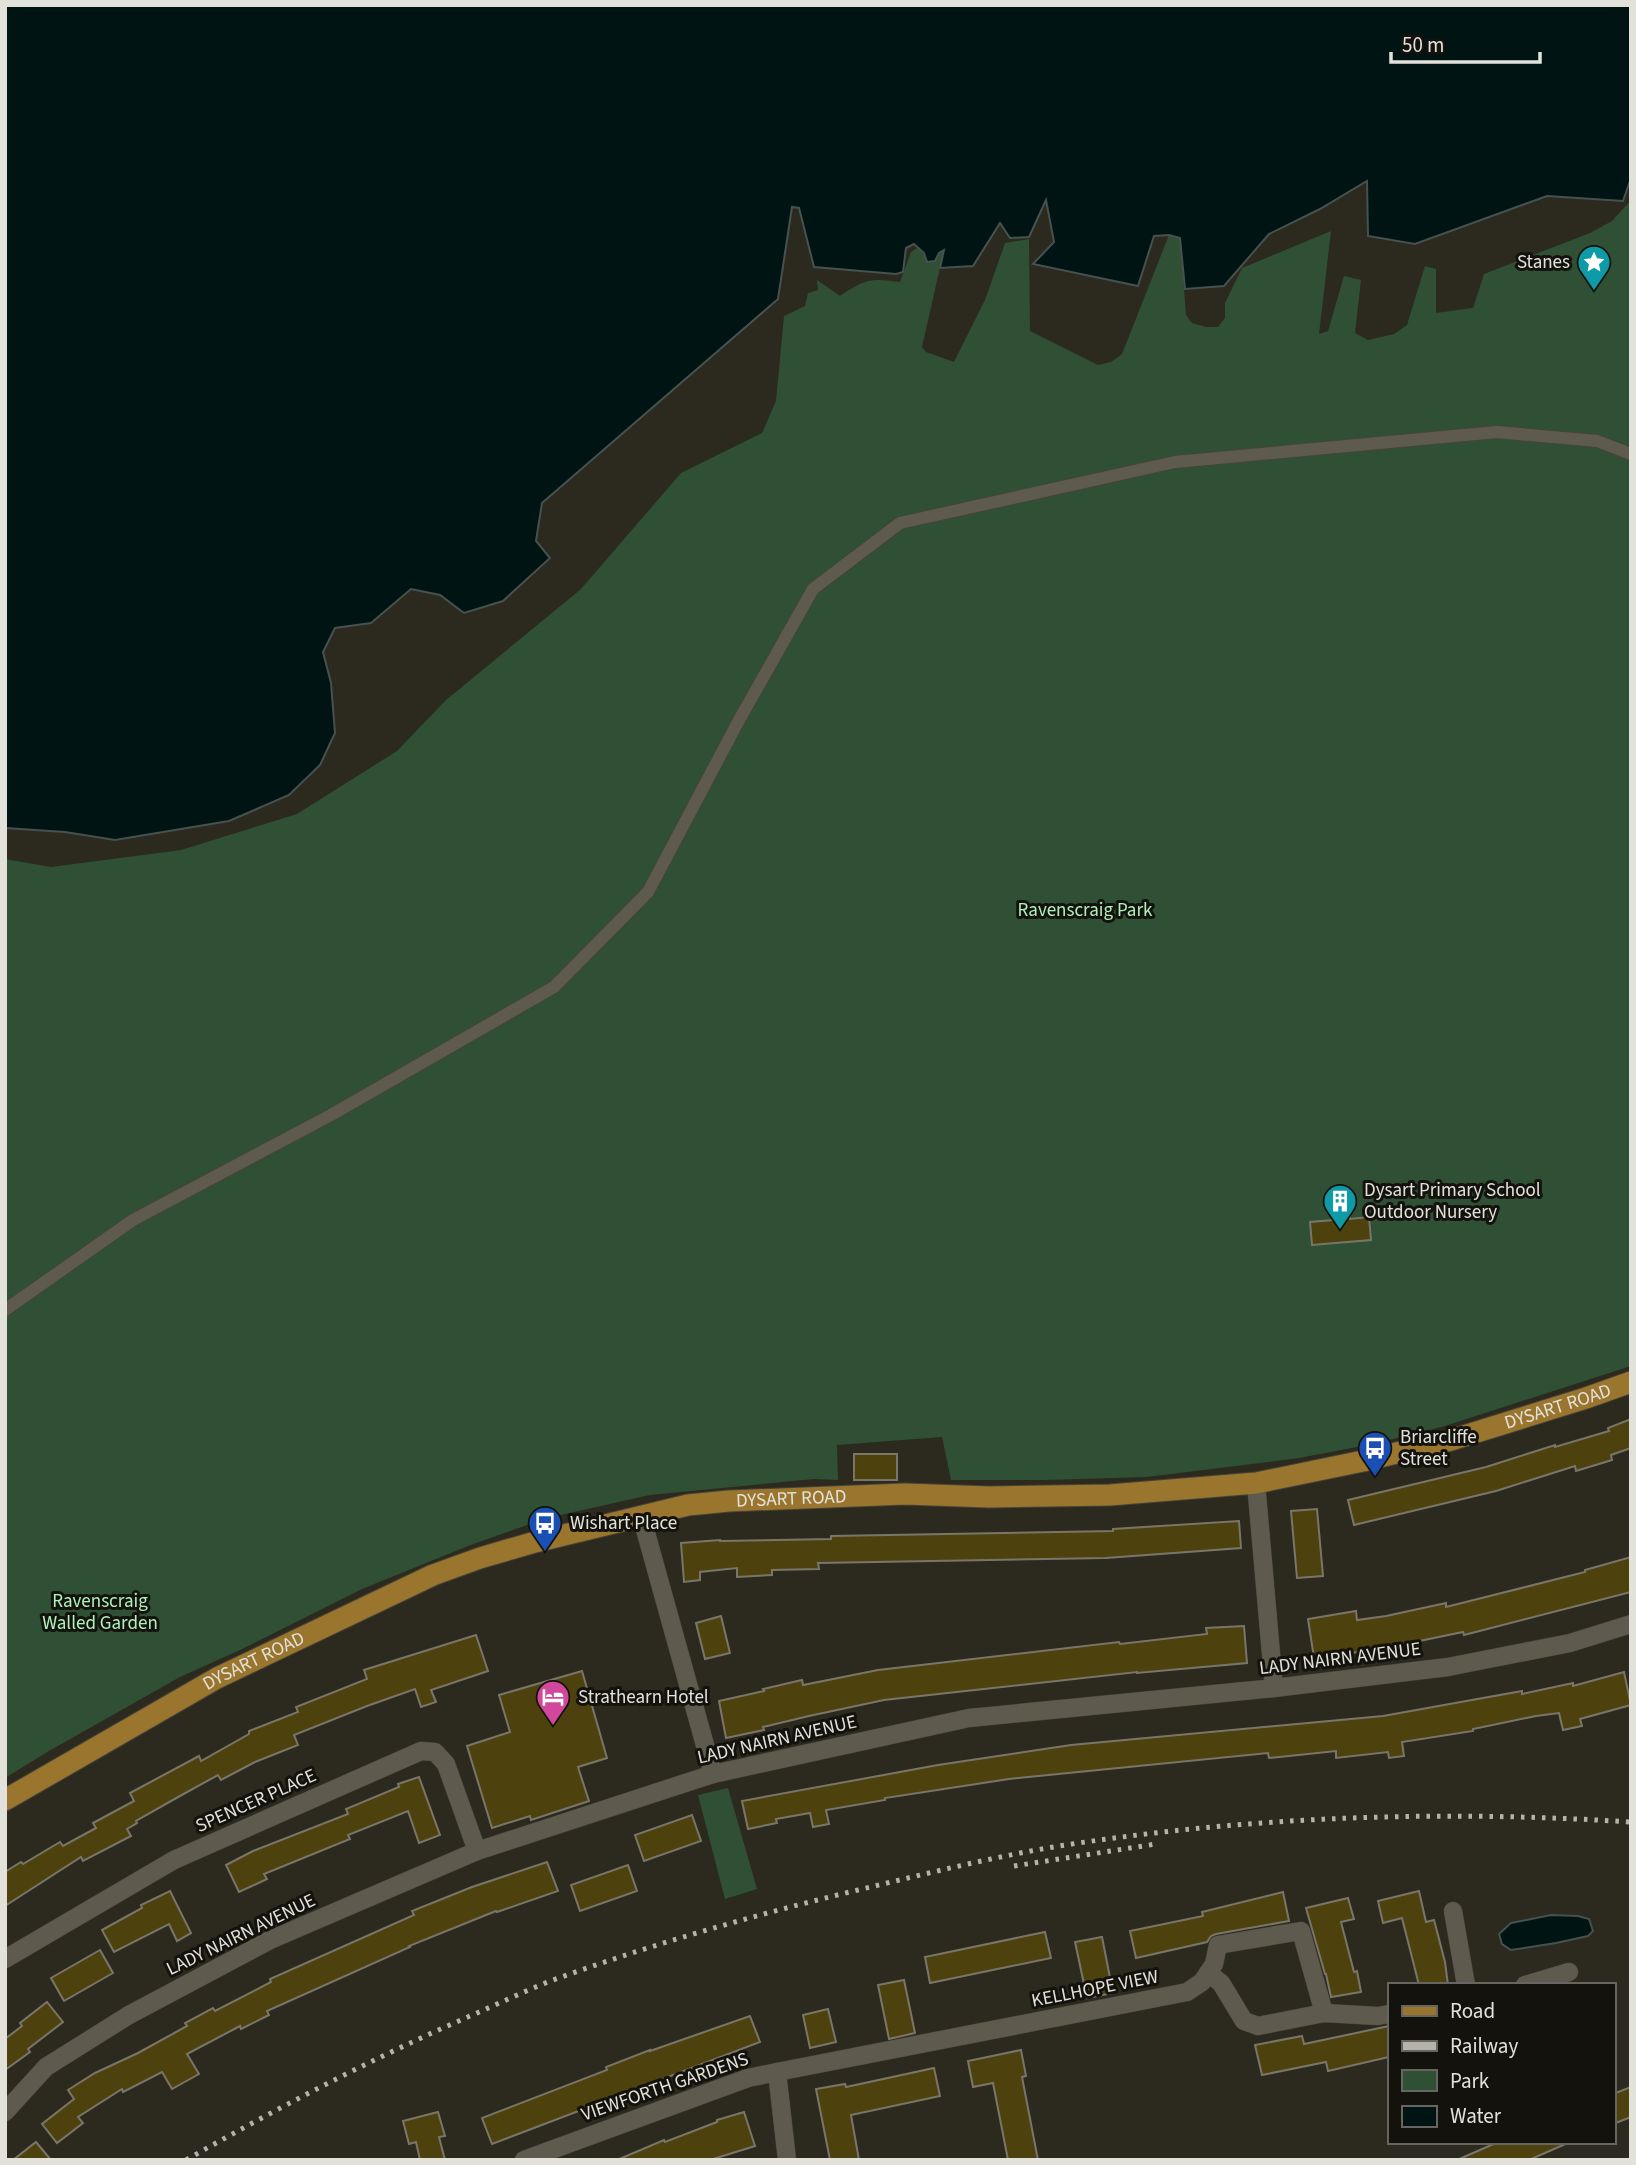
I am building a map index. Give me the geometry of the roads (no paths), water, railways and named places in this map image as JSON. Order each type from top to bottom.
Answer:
[{"type":"main road","name":"DYSART ROAD","points":[[5,1800],[217,1678],[433,1575],[524,1545],[688,1505],[778,1498],[905,1494],[989,1497],[1110,1495],[1256,1483],[1451,1440],[1631,1382]]},
{"type":"street","points":[[5,1310],[133,1220],[331,1115],[554,987],[648,892],[738,722],[813,589],[900,523],[1175,462],[1497,432],[1597,441],[1631,454]]},
{"type":"street","points":[[1256,1483],[1274,1688]]},
{"type":"street","points":[[641,1515],[713,1774]]},
{"type":"street","name":"LADY NAIRN AVENUE","points":[[5,2112],[46,2067],[129,2015],[270,1940],[477,1851],[713,1774],[969,1718],[1274,1688],[1448,1667],[1570,1643],[1631,1624]]},
{"type":"street","name":"SPENCER PLACE","points":[[5,1959],[174,1860],[421,1751],[435,1752],[446,1763],[477,1851]]},
{"type":"street","points":[[1453,1911],[1466,1983]]},
{"type":"street","points":[[1324,2013],[1301,1931],[1218,1945],[1214,1964],[1208,1972],[1221,1983],[1244,2021],[1258,2026],[1324,2013],[1388,2014]]},
{"type":"street","name":"KELLHOPE VIEW","points":[[777,2072],[1187,1992],[1202,1982],[1208,1972]]},
{"type":"street","points":[[1532,1983],[1569,1972]]},
{"type":"street","name":"VIEWFORTH GARDENS","points":[[524,2160],[748,2078],[777,2072],[787,2160]]},
{"type":"water","points":[[5,5],[1631,5],[1631,178],[1623,201],[1547,196],[1415,244],[1368,236],[1367,181],[1320,209],[1269,234],[1224,286],[1185,289],[1180,238],[1169,235],[1154,236],[1138,286],[1033,264],[1054,242],[1046,200],[1029,237],[1010,238],[1000,223],[973,266],[940,268],[944,250],[935,261],[927,262],[924,253],[914,244],[906,248],[903,272],[896,274],[814,267],[799,208],[792,207],[778,299],[542,503],[536,541],[550,558],[503,601],[464,613],[440,595],[411,589],[371,623],[335,628],[323,652],[331,683],[335,733],[320,765],[289,795],[229,821],[115,840],[65,832],[5,828]]},
{"type":"water","points":[[1551,1915],[1589,1919],[1593,1931],[1588,1936],[1511,1950],[1502,1944],[1499,1934],[1511,1923]]},
{"type":"railway","points":[[186,2160],[366,2064],[553,1980],[742,1920],[938,1871],[1072,1844],[1212,1827],[1281,1822],[1421,1816],[1631,1822]]},
{"type":"railway","points":[[1014,1866],[1156,1844]]},
{"type":"place","name":"Stanes","points":[[1594,292]]},
{"type":"place","name":"Dysart Primary School Outdoor Nursery","points":[[1340,1231]]},
{"type":"place","name":"Briarcliffe Street","points":[[1375,1478]]},
{"type":"place","name":"Wishart Place","points":[[545,1553]]},
{"type":"place","name":"Strathearn Hotel","points":[[553,1727]]},
{"type":"park label","name":"Ravenscraig Park","points":[[1085,910]]},
{"type":"park label","name":"Ravenscraig Walled Garden","points":[[100,1612]]}]
